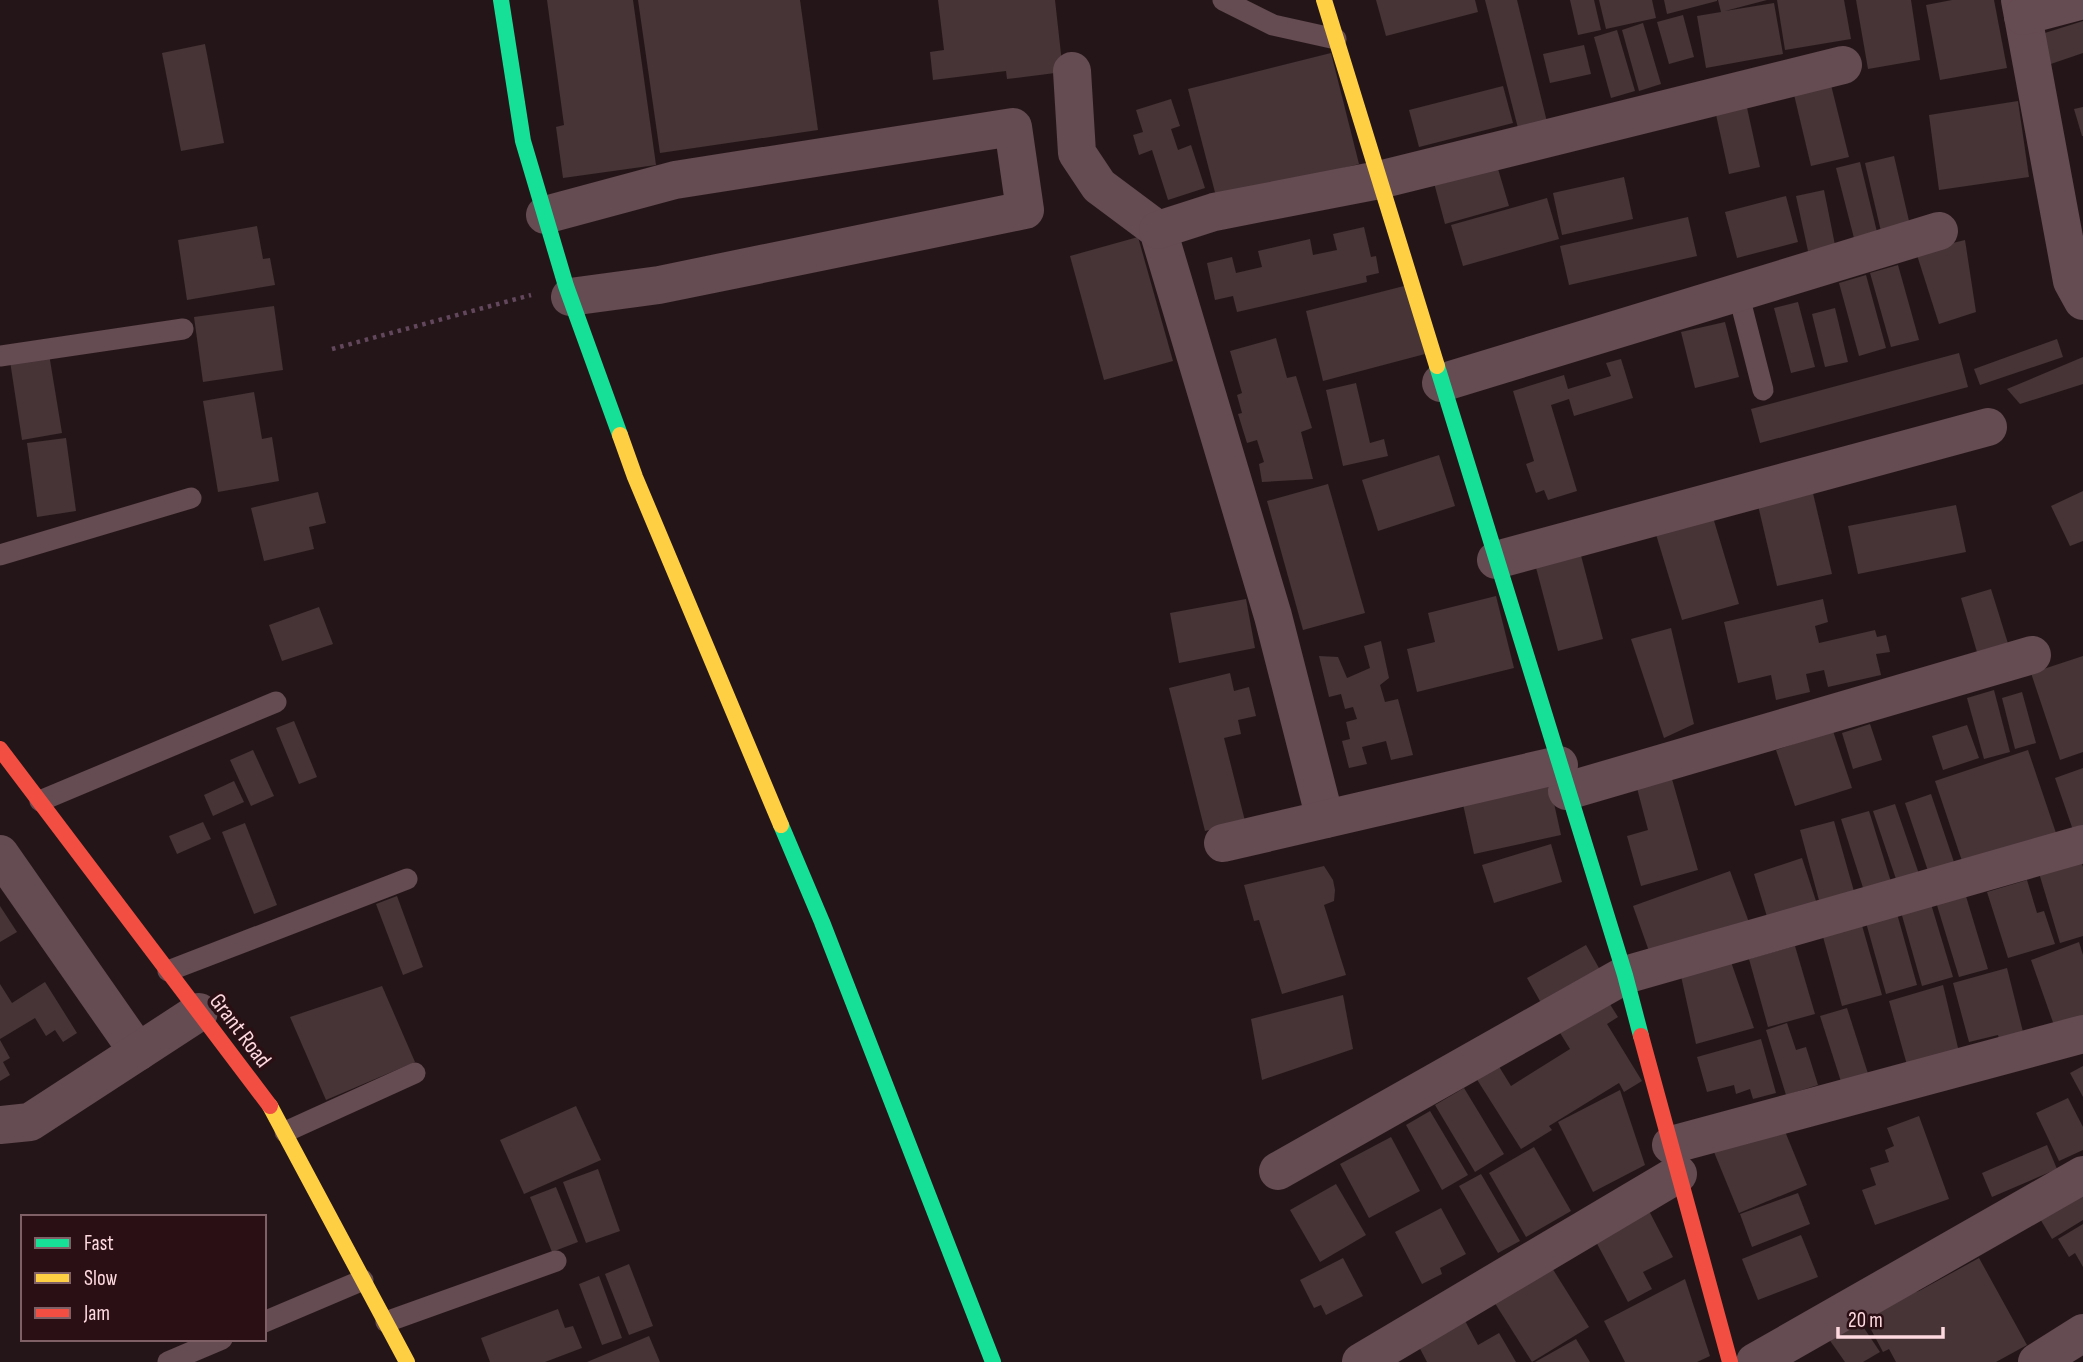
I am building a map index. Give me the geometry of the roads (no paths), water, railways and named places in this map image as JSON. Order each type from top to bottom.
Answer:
[{"type":"street","points":[[501,0],[523,141],[568,291],[635,477],[822,922],[993,1362]]},
{"type":"street","points":[[1324,0],[1625,975],[1730,1362]]},
{"type":"street","points":[[2083,0],[2022,8],[2070,202],[2072,281],[2083,300]]},
{"type":"street","points":[[1157,230],[1214,212],[1379,180],[1843,65]]},
{"type":"street","points":[[1072,71],[1077,153],[1099,186],[1157,230],[1273,615],[1325,819]]},
{"type":"street","points":[[545,215],[676,180],[1013,127],[1025,210],[659,285],[568,291]]},
{"type":"street","points":[[1441,383],[1940,231]]},
{"type":"street","points":[[1496,560],[1988,427]]},
{"type":"street","points":[[1223,843],[1325,819],[1563,778],[2032,655]]},
{"type":"street","name":"Grant Road","points":[[0,749],[274,1111],[407,1362]]},
{"type":"street","points":[[1278,1171],[1625,975],[2083,844]]},
{"type":"street","points":[[0,854],[138,1052]]},
{"type":"street","points":[[0,1125],[30,1122],[199,1012]]},
{"type":"street","points":[[1361,1362],[1674,1160],[2083,1034]]},
{"type":"street","points":[[1755,1362],[2083,1175]]},
{"type":"street","points":[[2037,1362],[2083,1333]]},
{"type":"lane","points":[[1223,0],[1273,25],[1336,39]]},
{"type":"lane","points":[[1738,292],[1763,390]]},
{"type":"lane","points":[[0,356],[183,329]]},
{"type":"lane","points":[[0,555],[191,498]]},
{"type":"lane","points":[[40,801],[276,702]]},
{"type":"lane","points":[[169,971],[407,879]]},
{"type":"lane","points":[[285,1132],[415,1073]]},
{"type":"lane","points":[[386,1322],[556,1261]]},
{"type":"lane","points":[[266,1321],[363,1280]]},
{"type":"lane","points":[[168,1362],[217,1341]]}]
